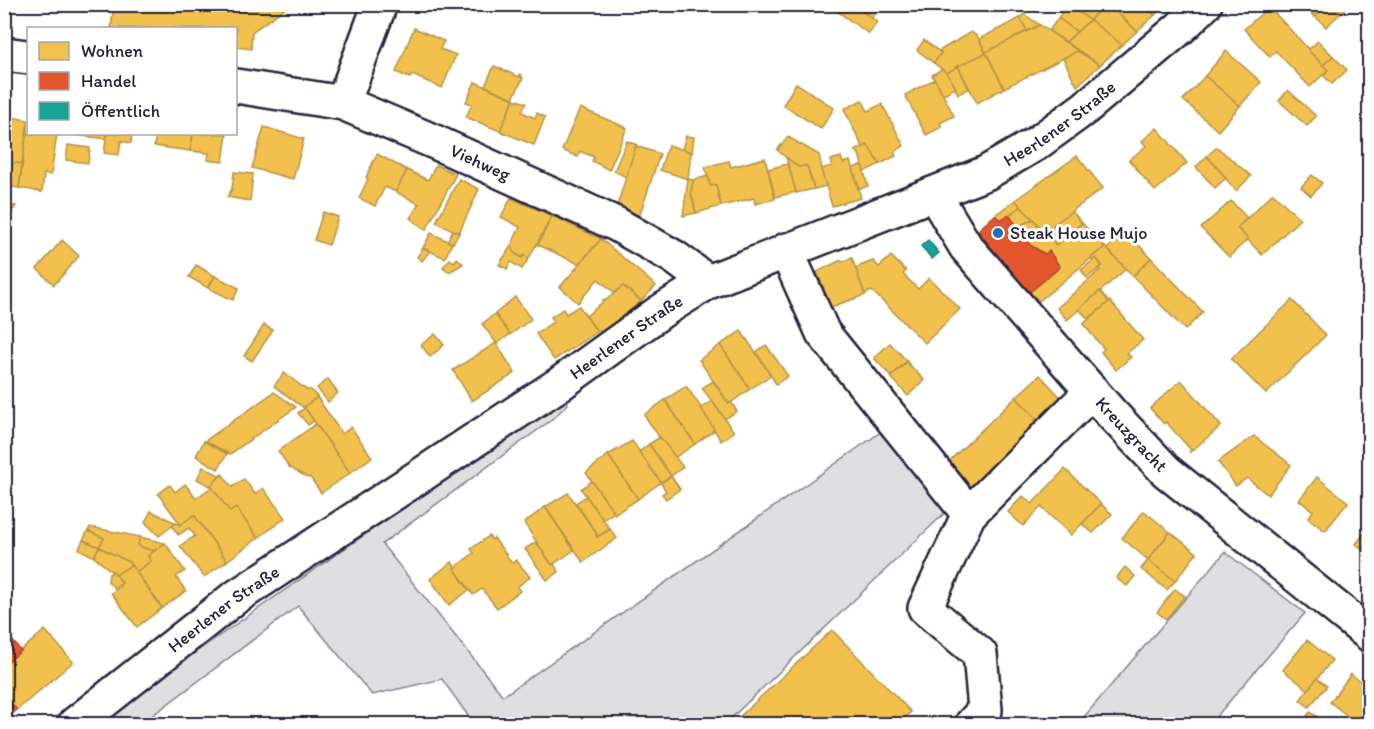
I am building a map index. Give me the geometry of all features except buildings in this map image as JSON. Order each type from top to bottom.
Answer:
[{"type":"main road","points":[[343,103],[380,4]]},
{"type":"main road","name":"Heerlener Straße","points":[[75,724],[233,599],[561,383],[655,316],[708,282],[986,173],[1037,143],[1123,77],[1205,4]]},
{"type":"main road","points":[[4,54],[27,57]]},
{"type":"main road","name":"Viehweg","points":[[237,86],[343,103],[616,224],[674,257],[708,282]]},
{"type":"main road","name":"Kreuzgracht","points":[[934,194],[966,247],[1092,391],[1166,471],[1370,636]]},
{"type":"main road","points":[[786,250],[823,333],[969,514]]},
{"type":"main road","points":[[972,724],[985,710],[980,654],[925,608],[969,514],[1092,391]]},
{"type":"shaded area","points":[[566,395],[568,404],[550,421],[382,544],[503,696],[888,427],[951,507],[725,724],[474,724],[442,679],[372,695],[298,606],[141,724],[96,724],[128,699]]},
{"type":"shaded area","points":[[1225,552],[1305,613],[1210,724],[1093,724],[1083,718]]},
{"type":"place","name":"Steak House Mujo","points":[[998,233]]}]
